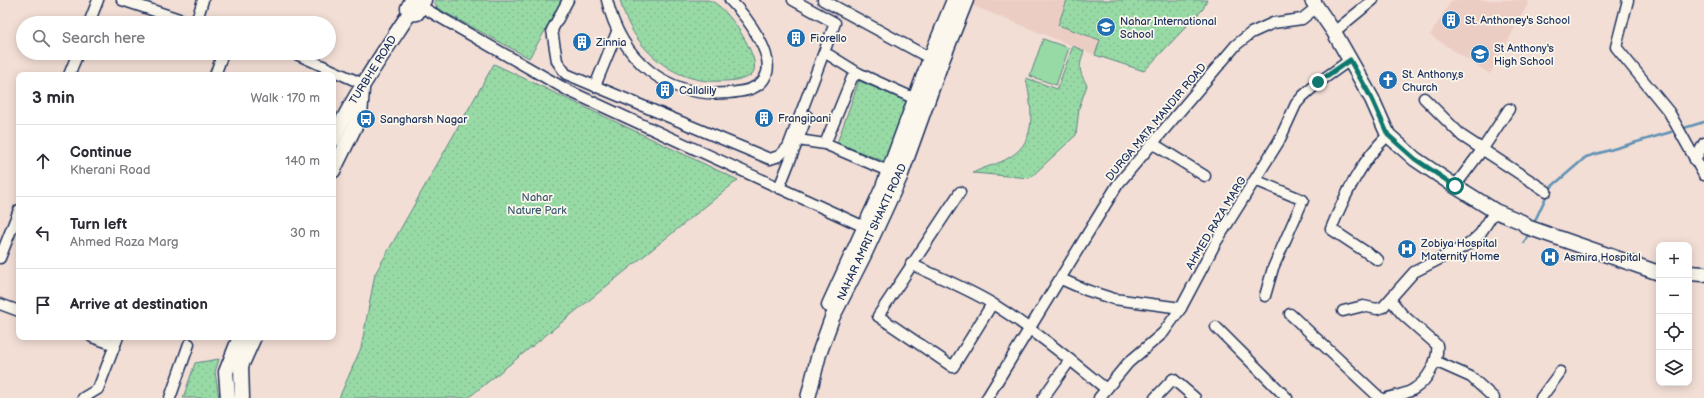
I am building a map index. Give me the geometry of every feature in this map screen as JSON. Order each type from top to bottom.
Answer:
[{"type":"street","points":[[92,16],[98,0]]},
{"type":"street","points":[[122,0],[170,16]]},
{"type":"street","points":[[198,16],[203,0]]},
{"type":"street","points":[[568,0],[552,30],[557,61],[566,74],[770,160],[779,156],[788,147],[835,23],[793,0]]},
{"type":"street","points":[[607,0],[617,32],[624,44],[640,62],[659,77],[673,84],[703,93],[735,93],[751,89],[760,84],[765,78],[768,69],[764,51],[758,36],[750,22],[730,0]]},
{"type":"street","points":[[823,0],[936,61]]},
{"type":"street","name":"NAHAR AMRIT SHAKTI ROAD","points":[[808,398],[819,354],[832,318],[869,229],[894,174],[936,61],[954,0]]},
{"type":"street","name":"NAHAR AMRIT SHAKTI ROAD","points":[[936,61],[966,0]]},
{"type":"street","points":[[1334,32],[1373,0]]},
{"type":"street","points":[[1628,0],[1616,47],[1669,112],[1704,175]]},
{"type":"street","points":[[1314,3],[1334,32],[1372,99],[1388,135],[1415,159],[1495,211],[1656,272]]},
{"type":"street","name":"DURGA MATA MANDIR ROAD","points":[[987,398],[1118,184],[1236,45],[1251,33],[1273,23],[1302,19],[1314,3]]},
{"type":"street","points":[[415,4],[569,91],[869,229]]},
{"type":"street","name":"TURBHE ROAD","points":[[336,134],[346,112],[363,84],[415,4]]},
{"type":"street","points":[[779,188],[842,22]]},
{"type":"street","points":[[596,86],[617,32]]},
{"type":"street","points":[[829,55],[858,73],[921,101]]},
{"type":"street","points":[[70,72],[75,60]]},
{"type":"street","points":[[216,72],[220,60]]},
{"type":"street","points":[[310,60],[363,84],[360,116],[336,164]]},
{"type":"street","name":"AHMED RAZA MARG","points":[[1099,398],[1128,363],[1165,330],[1180,308],[1216,242],[1279,141],[1296,104],[1318,82],[1350,60]]},
{"type":"street","points":[[825,144],[852,78],[858,73]]},
{"type":"street","points":[[1424,98],[1462,136],[1546,191]]},
{"type":"street","points":[[1455,186],[1482,150],[1509,109]]},
{"type":"street","points":[[653,130],[660,113]]},
{"type":"street","points":[[1378,260],[1331,229],[1354,178],[1377,146],[1388,135]]},
{"type":"street","points":[[798,140],[825,144],[894,174]]},
{"type":"street","points":[[1152,143],[1205,176]]},
{"type":"street","points":[[1695,160],[1704,143]]},
{"type":"street","points":[[1255,180],[1303,200],[1273,268],[1265,296]]},
{"type":"street","points":[[960,192],[878,316],[953,367],[992,304]]},
{"type":"street","points":[[1343,311],[1363,306],[1377,309],[1383,307],[1391,300],[1414,272],[1469,244],[1480,234],[1495,211]]},
{"type":"street","points":[[0,258],[16,218]]},
{"type":"street","points":[[1531,224],[1656,263]]},
{"type":"street","name":"NAHAR AMRIT SHAKTI ROAD","points":[[799,398],[819,327],[869,229]]},
{"type":"street","points":[[911,264],[957,285],[992,304],[1030,328],[1106,389]]},
{"type":"street","points":[[1692,273],[1704,274]]},
{"type":"street","points":[[1060,279],[1086,290],[1114,299],[1180,308]]},
{"type":"street","points":[[1692,281],[1704,282]]},
{"type":"street","points":[[1387,398],[1398,397],[1414,390],[1424,381],[1435,361],[1438,352],[1437,345],[1402,314],[1391,300]]},
{"type":"street","points":[[0,304],[16,310]]},
{"type":"street","points":[[1290,314],[1380,398]]},
{"type":"street","points":[[1216,327],[1287,398]]},
{"type":"street","points":[[228,398],[226,372],[239,340]]},
{"type":"street","points":[[242,398],[241,366],[253,340]]},
{"type":"street","points":[[83,398],[98,389],[116,341]]},
{"type":"street","points":[[170,398],[189,344]]},
{"type":"street","points":[[1043,398],[1070,360]]},
{"type":"street","points":[[1435,361],[1471,377],[1494,398]]},
{"type":"street","points":[[226,372],[241,372]]},
{"type":"street","points":[[1540,398],[1560,372]]},
{"type":"street","points":[[1156,398],[1173,379],[1195,398]]},
{"type":"shaded area","name":"Nahar International School","points":[[973,0],[1207,0],[1203,9],[1144,71],[1095,55],[971,5]]},
{"type":"shaded area","name":"St Anthony's High School","points":[[1452,0],[1525,0],[1529,2],[1490,74],[1430,35]]},
{"type":"green space","points":[[434,0],[563,0],[529,58],[437,8]]},
{"type":"green space","points":[[620,0],[708,0],[714,2],[732,20],[743,36],[755,66],[753,72],[748,77],[737,80],[704,81],[671,69],[656,59],[644,47],[625,17]]},
{"type":"green space","name":"Nahar International School","points":[[1067,0],[1207,0],[1203,9],[1144,71],[1095,55],[1100,40],[1058,25]]},
{"type":"green space","points":[[1043,39],[1069,48],[1056,85],[1030,76]]},
{"type":"green space","points":[[1073,46],[1084,51],[1080,68],[1087,85],[1079,108],[1076,135],[1030,178],[973,173],[1005,160],[1019,150],[1029,132],[1031,121],[1030,99],[1026,78],[1057,89]]},
{"type":"green space","name":"Nahar Nature Park","points":[[494,64],[738,180],[468,398],[339,398],[361,348],[375,274]]},
{"type":"green space","points":[[859,81],[911,103],[891,164],[837,143]]},
{"type":"green space","points":[[219,359],[215,372],[219,398],[183,398],[195,363]]},
{"type":"waterway","points":[[1684,128],[1704,122]]},
{"type":"waterway","points":[[1533,225],[1550,188],[1586,157],[1671,132]]},
{"type":"waterway","points":[[1524,243],[1529,233]]},
{"type":"place","name":"St. Anthoney's School","points":[[1451,20]]},
{"type":"place","name":"Nahar International School","points":[[1106,27]]},
{"type":"place","name":"Fiorello","points":[[796,38]]},
{"type":"place","name":"Zinnia","points":[[582,42]]},
{"type":"place","name":"St Anthony's High School","points":[[1480,54]]},
{"type":"place","name":"St. Anthony,s Church","points":[[1388,80]]},
{"type":"place","name":"Callalily","points":[[665,90]]},
{"type":"place","name":"Frangipani","points":[[764,118]]},
{"type":"place","name":"Sangharsh Nagar","points":[[366,119]]},
{"type":"place","name":"Zobiya Hospital Maternity Home","points":[[1407,249]]},
{"type":"place","name":"Asmira Hospital","points":[[1550,257]]},
{"type":"route","points":[[1318,82],[1350,60],[1372,99],[1388,135],[1415,159],[1455,186]]}]
